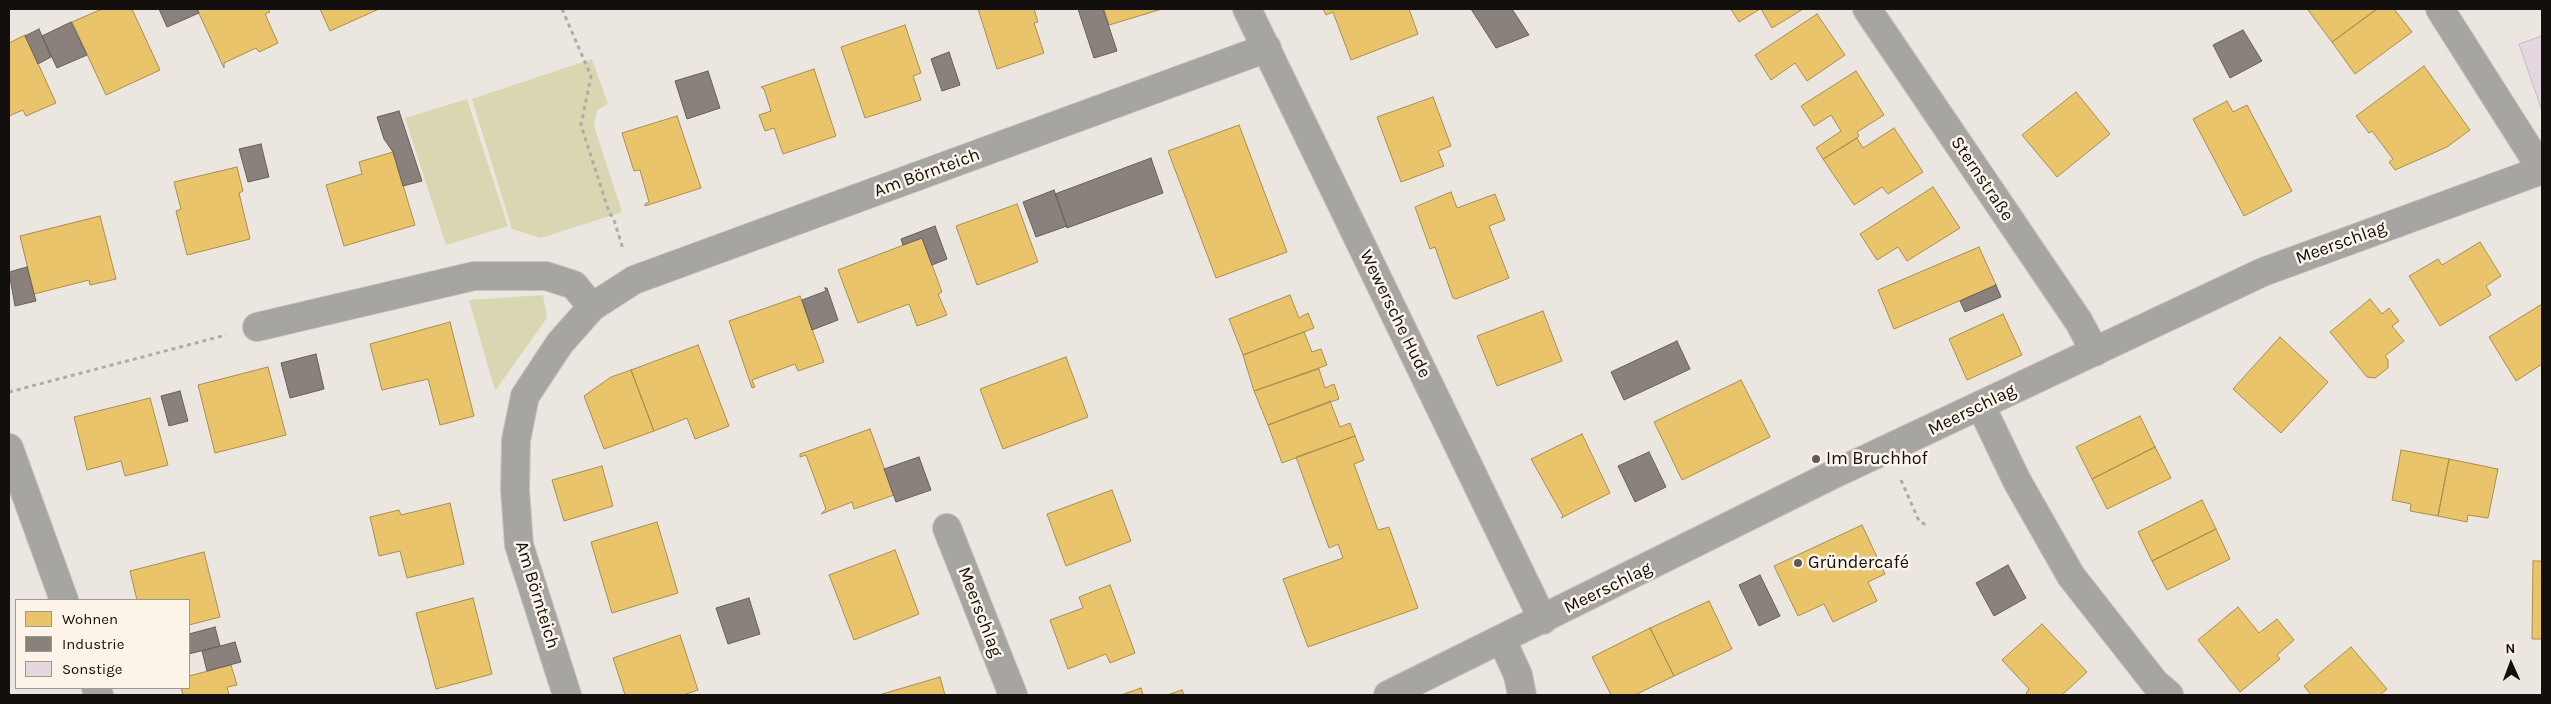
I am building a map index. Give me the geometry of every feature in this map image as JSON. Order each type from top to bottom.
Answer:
[{"type":"street","name":"Wewersche Hude","points":[[1247,9],[1543,620]]},
{"type":"street","name":"Sternstraße","points":[[1867,9],[2079,322],[2095,352]]},
{"type":"street","points":[[2440,9],[2542,170]]},
{"type":"street","name":"Am Börnteich","points":[[568,695],[519,545],[515,490],[516,440],[525,396],[560,343],[592,307],[634,280],[1267,48]]},
{"type":"street","name":"Meerschlag","points":[[1388,695],[1888,449],[2275,266],[2542,170]]},
{"type":"street","points":[[257,327],[474,276],[546,276],[574,285],[592,307]]},
{"type":"street","points":[[1981,406],[2017,480],[2071,576],[2154,691]]},
{"type":"street","points":[[9,448],[64,599]]},
{"type":"street","name":"Meerschlag","points":[[948,528],[1013,695]]},
{"type":"street","points":[[1502,640],[1518,675],[1522,695]]},
{"type":"path","points":[[562,9],[591,76],[581,124],[609,212],[614,220],[634,280]]},
{"type":"path","points":[[9,392],[257,327]]},
{"type":"path","points":[[1888,449],[1919,521],[1926,525]]},
{"type":"green space","points":[[592,59],[608,104],[597,110],[594,126],[622,212],[541,238],[512,229],[472,99]]},
{"type":"green space","points":[[467,99],[508,226],[446,245],[405,118]]},
{"type":"green space","points":[[543,295],[547,318],[495,391],[469,300]]},
{"type":"building: Wohnen","points":[[102,9],[132,9],[160,70],[106,95],[72,22]]},
{"type":"building: Wohnen","points":[[197,9],[268,9],[270,12],[265,14],[278,43],[259,52],[256,48],[224,63],[224,68]]},
{"type":"building: Wohnen","points":[[320,9],[379,9],[330,31]]},
{"type":"building: Wohnen","points":[[978,9],[1034,9],[1038,22],[1034,23],[1044,53],[997,69]]},
{"type":"building: Wohnen","points":[[1104,9],[1162,9],[1109,25]]},
{"type":"building: Wohnen","points":[[1323,9],[1409,9],[1418,34],[1351,60],[1333,12],[1326,15]]},
{"type":"building: Wohnen","points":[[1731,9],[1760,9],[1739,22]]},
{"type":"building: Wohnen","points":[[1761,9],[1803,9],[1772,28]]},
{"type":"building: Wohnen","points":[[2377,9],[2332,42],[2308,10]]},
{"type":"building: Wohnen","points":[[2377,9],[2394,9],[2412,32],[2355,74],[2332,42]]},
{"type":"building: Wohnen","points":[[1817,14],[1845,55],[1807,81],[1795,63],[1771,80],[1755,55]]},
{"type":"building: Wohnen","points":[[905,25],[921,73],[913,76],[921,100],[865,118],[841,47]]},
{"type":"building: Wohnen","points":[[25,35],[56,103],[26,116],[23,110],[9,116],[9,43]]},
{"type":"building: Wohnen","points":[[2424,66],[2470,130],[2447,147],[2395,170],[2389,162],[2393,159],[2372,131],[2369,133],[2356,116]]},
{"type":"building: Wohnen","points":[[814,69],[836,136],[783,154],[774,128],[765,131],[759,115],[771,111],[764,89],[761,87]]},
{"type":"building: Wohnen","points":[[1856,71],[1884,115],[1857,132],[1859,136],[1857,138],[1823,159],[1816,148],[1841,131],[1831,115],[1814,126],[1801,106]]},
{"type":"building: Wohnen","points":[[2076,92],[2110,134],[2057,177],[2022,135]]},
{"type":"building: Wohnen","points":[[1433,97],[1451,146],[1438,151],[1444,166],[1401,182],[1377,117]]},
{"type":"building: Wohnen","points":[[2227,101],[2233,112],[2247,105],[2292,191],[2244,216],[2193,119]]},
{"type":"building: Wohnen","points":[[677,116],[701,188],[645,206],[649,202],[640,170],[634,171],[622,133]]},
{"type":"building: Wohnen","points":[[1239,125],[1287,252],[1216,278],[1168,151]]},
{"type":"building: Wohnen","points":[[1894,128],[1923,172],[1888,194],[1882,187],[1854,205],[1823,159],[1857,138],[1863,148]]},
{"type":"building: Wohnen","points":[[393,152],[415,225],[344,246],[326,185],[362,174],[359,162]]},
{"type":"building: Wohnen","points":[[237,167],[243,191],[239,193],[250,239],[187,255],[176,211],[181,209],[174,182]]},
{"type":"building: Wohnen","points":[[1933,187],[1960,228],[1907,261],[1898,247],[1877,260],[1860,234]]},
{"type":"building: Wohnen","points":[[1451,192],[1457,208],[1495,194],[1505,220],[1489,226],[1509,278],[1456,299],[1453,298],[1435,247],[1430,249],[1415,207]]},
{"type":"building: Wohnen","points":[[1017,204],[1038,262],[977,285],[956,226]]},
{"type":"building: Wohnen","points":[[100,216],[116,279],[90,285],[89,280],[34,294],[20,236]]},
{"type":"building: Wohnen","points":[[922,238],[942,292],[938,294],[947,315],[917,326],[909,304],[858,323],[838,270]]},
{"type":"building: Wohnen","points":[[2480,242],[2501,276],[2486,286],[2491,295],[2440,326],[2409,276],[2438,259],[2442,265]]},
{"type":"building: Wohnen","points":[[1979,247],[1996,285],[1894,329],[1878,290]]},
{"type":"building: Wohnen","points":[[1290,295],[1299,318],[1308,313],[1314,328],[1243,355],[1229,319]]},
{"type":"building: Wohnen","points":[[800,296],[824,362],[798,371],[795,364],[752,380],[755,387],[752,388],[729,321]]},
{"type":"building: Wohnen","points":[[2370,299],[2382,314],[2389,308],[2399,321],[2392,326],[2404,341],[2385,356],[2388,360],[2388,368],[2375,378],[2367,377],[2330,332]]},
{"type":"building: Wohnen","points":[[2542,304],[2542,364],[2516,381],[2489,337]]},
{"type":"building: Wohnen","points":[[1543,311],[1562,361],[1497,386],[1477,336]]},
{"type":"building: Wohnen","points":[[2003,314],[2022,355],[1967,380],[1949,339]]},
{"type":"building: Wohnen","points":[[450,322],[474,416],[440,425],[428,379],[382,390],[370,344]]},
{"type":"building: Wohnen","points":[[1304,332],[1312,352],[1321,349],[1327,365],[1254,391],[1243,355]]},
{"type":"building: Wohnen","points":[[2280,337],[2328,382],[2281,433],[2233,389]]},
{"type":"building: Wohnen","points":[[698,345],[729,426],[695,439],[687,418],[654,431],[631,370]]},
{"type":"building: Wohnen","points":[[1066,357],[1088,417],[1003,449],[980,389]]},
{"type":"building: Wohnen","points":[[268,367],[286,435],[215,453],[198,385]]},
{"type":"building: Wohnen","points":[[1319,369],[1325,388],[1334,384],[1339,399],[1268,425],[1254,391]]},
{"type":"building: Wohnen","points":[[631,370],[654,431],[604,449],[584,396],[611,377]]},
{"type":"building: Wohnen","points":[[1741,380],[1770,437],[1682,480],[1654,422]]},
{"type":"building: Wohnen","points":[[150,398],[168,465],[125,476],[121,461],[87,470],[74,417]]},
{"type":"building: Wohnen","points":[[1330,401],[1340,427],[1350,423],[1355,436],[1282,463],[1268,425]]},
{"type":"building: Wohnen","points":[[2140,416],[2155,447],[2092,479],[2076,447]]},
{"type":"building: Wohnen","points":[[870,429],[894,495],[854,509],[852,502],[821,514],[826,509],[806,455],[800,457],[800,454]]},
{"type":"building: Wohnen","points":[[1582,434],[1610,493],[1561,518],[1563,516],[1531,459]]},
{"type":"building: Wohnen","points":[[1355,436],[1364,460],[1354,464],[1378,530],[1389,527],[1418,608],[1308,647],[1283,579],[1343,558],[1338,544],[1329,548],[1296,457]]},
{"type":"building: Wohnen","points":[[2155,447],[2171,478],[2107,509],[2092,479]]},
{"type":"building: Wohnen","points":[[2401,450],[2449,459],[2438,516],[2410,511],[2411,504],[2392,500]]},
{"type":"building: Wohnen","points":[[2449,459],[2498,469],[2488,518],[2468,515],[2467,522],[2438,516]]},
{"type":"building: Wohnen","points":[[602,466],[613,506],[564,521],[552,480]]},
{"type":"building: Wohnen","points":[[1112,490],[1131,541],[1066,566],[1047,514]]},
{"type":"building: Wohnen","points":[[2202,500],[2216,529],[2152,561],[2138,532]]},
{"type":"building: Wohnen","points":[[450,503],[464,564],[407,578],[400,551],[379,556],[370,517],[399,510],[401,515]]},
{"type":"building: Wohnen","points":[[657,522],[678,593],[612,613],[591,542]]},
{"type":"building: Wohnen","points":[[1862,525],[1885,574],[1868,582],[1877,601],[1833,622],[1824,604],[1798,616],[1774,566]]},
{"type":"building: Wohnen","points":[[2216,529],[2230,559],[2167,590],[2152,561]]},
{"type":"building: Wohnen","points":[[895,550],[919,614],[854,640],[829,575]]},
{"type":"building: Wohnen","points":[[204,552],[220,617],[190,625],[190,599],[137,599],[130,571]]},
{"type":"building: Wohnen","points":[[2533,561],[2542,561],[2542,639],[2532,639]]},
{"type":"building: Wohnen","points":[[1110,585],[1135,653],[1110,663],[1106,654],[1068,669],[1050,620],[1083,608],[1079,597]]},
{"type":"building: Wohnen","points":[[473,598],[492,674],[436,689],[416,613]]},
{"type":"building: Wohnen","points":[[1709,601],[1732,649],[1674,676],[1650,628]]},
{"type":"building: Wohnen","points":[[2238,607],[2259,633],[2277,619],[2294,640],[2277,655],[2280,659],[2240,692],[2198,640]]},
{"type":"building: Wohnen","points":[[2042,624],[2087,672],[2062,695],[2028,695],[2026,693],[2029,689],[2002,660]]},
{"type":"building: Wohnen","points":[[1650,628],[1674,676],[1635,695],[1611,695],[1592,657]]},
{"type":"building: Wohnen","points":[[680,635],[698,690],[683,695],[625,695],[613,658]]},
{"type":"building: Wohnen","points":[[2351,647],[2387,689],[2380,695],[2311,695],[2304,686]]},
{"type":"building: Wohnen","points":[[231,665],[237,685],[227,687],[229,695],[183,695],[181,689],[190,689],[190,676]]},
{"type":"building: Wohnen","points":[[940,677],[945,695],[879,695]]},
{"type":"building: Wohnen","points":[[1141,688],[1143,695],[1121,695]]},
{"type":"building: Wohnen","points":[[1182,690],[1184,695],[1167,695]]},
{"type":"building: Industrie","points":[[159,9],[197,9],[199,13],[167,27]]},
{"type":"building: Industrie","points":[[1078,9],[1103,9],[1117,51],[1094,58]]},
{"type":"building: Industrie","points":[[1471,9],[1512,9],[1529,35],[1496,48]]},
{"type":"building: Industrie","points":[[71,22],[87,55],[57,68],[42,36]]},
{"type":"building: Industrie","points":[[39,29],[51,57],[38,64],[25,36]]},
{"type":"building: Industrie","points":[[2243,30],[2262,61],[2230,78],[2213,45]]},
{"type":"building: Industrie","points":[[949,52],[960,85],[942,91],[931,59]]},
{"type":"building: Industrie","points":[[708,71],[720,108],[687,119],[675,81]]},
{"type":"building: Industrie","points":[[399,111],[422,181],[403,186],[393,152],[384,139],[377,117]]},
{"type":"building: Industrie","points":[[261,144],[269,177],[248,182],[239,149]]},
{"type":"building: Industrie","points":[[1151,158],[1163,193],[1067,228],[1055,194]]},
{"type":"building: Industrie","points":[[1054,190],[1067,226],[1036,237],[1023,202]]},
{"type":"building: Industrie","points":[[935,226],[947,259],[932,265],[922,238],[903,245],[901,239]]},
{"type":"building: Industrie","points":[[27,267],[36,301],[15,306],[9,272]]},
{"type":"building: Industrie","points":[[1996,285],[2001,297],[1965,312],[1960,301]]},
{"type":"building: Industrie","points":[[825,288],[827,288],[838,320],[812,330],[802,300],[826,291]]},
{"type":"building: Industrie","points":[[1677,341],[1690,369],[1624,400],[1611,372]]},
{"type":"building: Industrie","points":[[316,354],[324,389],[290,398],[281,363]]},
{"type":"building: Industrie","points":[[180,391],[188,421],[169,426],[161,396]]},
{"type":"building: Industrie","points":[[1649,452],[1666,487],[1635,502],[1618,466]]},
{"type":"building: Industrie","points":[[919,457],[931,490],[896,502],[884,469]]},
{"type":"building: Industrie","points":[[2008,565],[2026,598],[1994,616],[1976,583]]},
{"type":"building: Industrie","points":[[1760,575],[1780,616],[1759,626],[1739,585]]},
{"type":"building: Industrie","points":[[749,598],[760,634],[728,644],[716,608]]},
{"type":"building: Industrie","points":[[215,627],[220,646],[190,654],[190,634]]},
{"type":"building: Industrie","points":[[235,642],[241,662],[207,671],[202,651]]},
{"type":"building: Sonstige","points":[[2542,36],[2542,107],[2541,108],[2519,44]]},
{"type":"place","name":"Im Bruchhof","points":[[1816,459]]},
{"type":"place","name":"Gründercafé","points":[[1798,563]]}]
